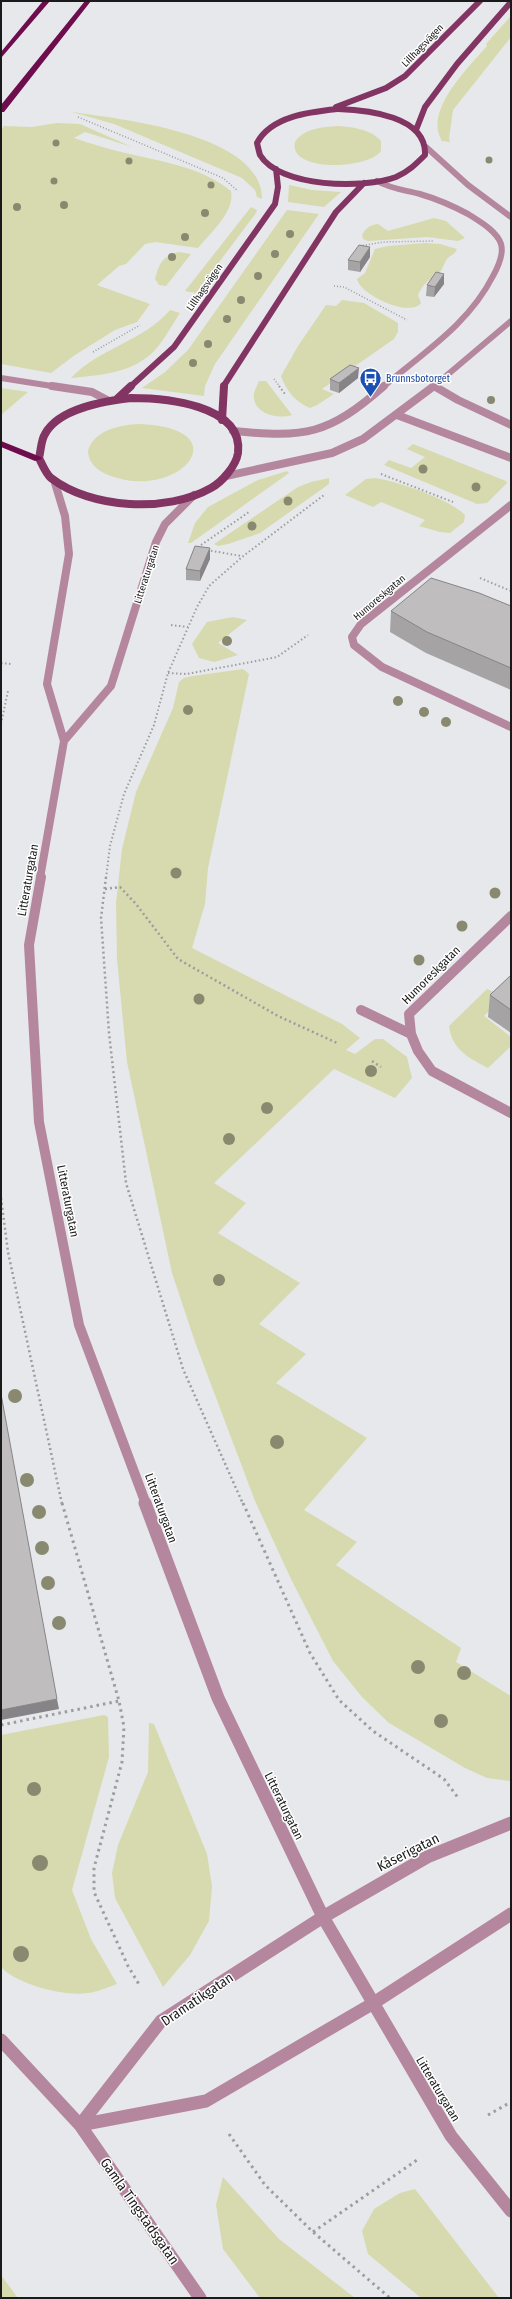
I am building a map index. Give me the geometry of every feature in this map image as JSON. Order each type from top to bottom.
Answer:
[{"type":"highway","points":[[1,56],[47,1]]},
{"type":"highway","points":[[1,110],[88,1]]},
{"type":"highway","points":[[1,444],[38,459]]},
{"type":"main road","name":"Lillhagsvägen","points":[[426,147],[424,154],[413,167],[391,178],[364,183],[315,182],[293,177],[276,169],[264,161],[258,151],[259,140],[262,135],[273,125],[291,117],[326,110],[386,88],[405,76],[480,1]]},
{"type":"main road","points":[[426,147],[425,142],[416,130],[425,107],[457,64],[511,2]]},
{"type":"main road","name":"Lillhagsvägen","points":[[326,110],[353,110],[378,114],[400,121],[416,130]]},
{"type":"main road","name":"Lillhagsvägen","points":[[113,400],[174,347],[275,204],[278,187],[276,169]]},
{"type":"main road","points":[[222,420],[223,387],[336,212],[364,183]]},
{"type":"main road","name":"Lillhagsvägen","points":[[147,398],[176,401],[202,409],[222,420],[238,442],[238,454],[234,465],[226,476],[194,495],[164,503],[118,504],[89,499],[55,483],[44,472],[38,459],[39,444],[48,429],[55,423],[73,412],[113,400],[147,398]]},
{"type":"street","points":[[426,147],[468,185],[511,217]]},
{"type":"street","points":[[232,432],[293,434],[313,431],[330,425],[349,414],[439,342],[466,317],[487,286],[502,256],[502,244],[492,231],[476,220],[443,202],[425,195],[386,187],[377,181]]},
{"type":"street","points":[[226,476],[332,452],[363,439],[434,386],[511,322]]},
{"type":"street","points":[[1,378],[51,387],[92,392],[113,400]]},
{"type":"street","points":[[434,386],[458,400],[511,425]]},
{"type":"street","points":[[397,415],[511,458]]},
{"type":"street","name":"Litteraturgatan","points":[[55,483],[65,516],[70,554],[47,684],[64,741],[30,945],[39,1122],[79,1325],[218,1698],[323,1917],[372,2004],[451,2136],[511,2211]]},
{"type":"street","name":"Litteraturgatan","points":[[64,741],[111,686],[156,542],[165,524],[194,495]]},
{"type":"street","name":"Humoreskgatan","points":[[511,505],[361,624],[352,637],[354,645],[382,667],[511,727]]},
{"type":"street","name":"Humoreskgatan","points":[[511,916],[410,1014],[411,1034],[418,1051],[432,1071],[511,1113]]},
{"type":"street","points":[[361,1010],[411,1034]]},
{"type":"street","name":"Kåserigatan","points":[[323,1917],[427,1856],[511,1823]]},
{"type":"street","points":[[1,2040],[80,2125],[206,2101],[372,2004],[511,1914]]},
{"type":"street","name":"Dramatikgatan","points":[[80,2125],[161,2021],[323,1917]]},
{"type":"street","name":"Gamla Tingstadsgatan","points":[[80,2125],[200,2298]]},
{"type":"path","points":[[78,117],[223,178],[239,192],[240,196]]},
{"type":"path","points":[[409,240],[436,241],[403,241],[355,246],[409,240]]},
{"type":"path","points":[[332,285],[344,287],[412,323]]},
{"type":"path","points":[[51,387],[90,354],[143,323]]},
{"type":"path","points":[[273,377],[276,384],[313,431]]},
{"type":"path","points":[[332,452],[345,460],[494,518]]},
{"type":"path","points":[[327,493],[242,557],[209,586],[196,608],[168,673],[154,725],[124,794],[110,846],[101,918],[109,1033],[126,1183],[183,1369],[310,1653],[339,1700],[373,1731],[444,1779],[485,1834]]},
{"type":"path","points":[[198,549],[202,544],[252,510]]},
{"type":"path","points":[[205,550],[242,557]]},
{"type":"path","points":[[168,673],[187,674],[277,657],[308,635]]},
{"type":"path","points":[[1,663],[13,664]]},
{"type":"path","points":[[1,724],[9,690]]},
{"type":"path","points":[[105,889],[120,887],[136,904],[178,960],[278,1016],[344,1046]]},
{"type":"path","points":[[366,1058],[383,1068]]},
{"type":"path","points":[[1,1198],[8,1252],[66,1520],[119,1701],[124,1727],[122,1762],[94,1868],[94,1892],[128,1966],[161,2021]]},
{"type":"path","points":[[1,1725],[119,1701]]},
{"type":"path","points":[[206,2101],[265,2185],[312,2232],[390,2298]]},
{"type":"path","points":[[312,2232],[451,2136],[511,2102]]},
{"type":"green space","points":[[511,16],[511,37],[453,110],[449,139],[450,142],[442,141],[438,129],[438,116],[443,103],[460,77],[487,46],[486,44]]},
{"type":"green space","points":[[72,112],[153,125],[185,133],[214,144],[239,159],[256,177],[262,199],[257,197],[255,190],[242,178],[114,124]]},
{"type":"green space","points":[[57,123],[80,124],[132,147],[85,132],[74,138],[116,151],[157,160],[196,171],[220,183],[231,191],[231,199],[226,214],[198,248],[155,242],[145,244],[126,264],[119,266],[97,285],[150,304],[137,322],[115,330],[75,355],[51,373],[1,364],[1,130],[4,126],[32,127]]},
{"type":"green space","points":[[338,126],[367,131],[381,141],[381,151],[373,157],[361,162],[330,165],[315,163],[304,159],[296,152],[295,142],[303,134],[314,129]]},
{"type":"green space","points":[[289,185],[312,190],[341,192],[324,207],[288,202]]},
{"type":"green space","points":[[251,207],[257,210],[256,213],[196,293],[185,291]]},
{"type":"green space","points":[[287,210],[319,214],[215,364],[205,386],[204,396],[142,388],[165,372],[188,350]]},
{"type":"green space","points":[[434,218],[446,221],[465,238],[458,241],[427,237],[368,241],[363,239],[362,235],[368,227],[373,225],[378,224],[388,231]]},
{"type":"green space","points":[[425,243],[440,244],[457,249],[455,253],[447,259],[440,272],[424,285],[418,295],[421,303],[415,307],[407,308],[386,303],[367,292],[360,285],[357,279],[365,273],[375,249],[388,246]]},
{"type":"green space","points":[[179,252],[191,254],[166,286],[159,285],[155,279],[162,261],[165,258]]},
{"type":"green space","points":[[342,300],[364,303],[398,323],[398,332],[394,339],[322,389],[334,394],[310,408],[300,403],[292,395],[281,376],[298,346],[326,305],[336,306]]},
{"type":"green space","points":[[170,310],[180,313],[166,335],[150,355],[122,370],[92,376],[71,378],[95,359],[148,329]]},
{"type":"green space","points":[[259,381],[266,381],[292,415],[273,416],[261,410],[257,406],[254,400],[254,393]]},
{"type":"green space","points":[[1,388],[28,392],[1,415]]},
{"type":"green space","points":[[139,424],[170,428],[188,438],[193,449],[189,462],[176,472],[157,479],[134,481],[108,475],[94,466],[88,455],[88,451],[96,438],[102,433],[116,427]]},
{"type":"green space","points":[[413,444],[506,481],[507,483],[487,503],[477,504],[384,465],[389,460],[411,468],[425,457],[407,449]]},
{"type":"green space","points":[[287,471],[289,473],[191,543],[188,543],[195,523],[208,507],[258,480]]},
{"type":"green space","points":[[329,478],[329,484],[260,533],[228,544],[218,546],[214,544],[298,487]]},
{"type":"green space","points":[[375,478],[409,487],[435,497],[465,515],[464,522],[450,533],[440,532],[419,526],[425,520],[381,502],[373,507],[345,495],[366,479]]},
{"type":"green space","points":[[233,617],[247,620],[218,643],[238,655],[214,662],[199,658],[192,644],[207,622]]},
{"type":"green space","points":[[243,669],[249,674],[208,868],[205,904],[192,948],[342,1024],[360,1038],[346,1050],[355,1054],[375,1039],[383,1039],[407,1057],[412,1078],[395,1098],[334,1069],[214,1183],[246,1203],[218,1233],[300,1283],[259,1324],[306,1354],[276,1383],[367,1438],[304,1510],[357,1542],[336,1565],[461,1648],[456,1662],[511,1696],[511,1781],[487,1778],[465,1768],[389,1723],[362,1697],[333,1661],[291,1579],[255,1501],[195,1342],[172,1273],[127,1062],[117,959],[116,903],[122,849],[136,792],[173,708],[179,682],[184,678],[193,676]]},
{"type":"green space","points":[[487,989],[504,996],[484,1016],[511,1037],[511,1046],[488,1068],[474,1061],[462,1052],[454,1041],[449,1026]]},
{"type":"green space","points":[[104,1715],[108,1717],[109,1757],[72,1890],[91,1939],[117,1984],[99,1991],[78,1994],[54,1991],[29,1984],[8,1973],[1,1967],[1,1735]]},
{"type":"green space","points":[[149,1723],[154,1724],[207,1854],[212,1886],[209,1921],[190,1955],[163,1987],[115,1898],[112,1873],[118,1845],[148,1772]]},
{"type":"green space","points":[[223,2177],[279,2239],[355,2298],[260,2298],[223,2249],[216,2205]]},
{"type":"green space","points":[[415,2189],[499,2298],[421,2298],[368,2254],[362,2231],[374,2209],[400,2193]]},
{"type":"green space","points":[[1,2275],[18,2298],[1,2298]]},
{"type":"building","points":[[359,245],[370,247],[360,262],[348,260]]},
{"type":"building","points":[[436,272],[444,274],[435,287],[427,285]]},
{"type":"building","points":[[350,365],[359,368],[339,383],[330,379]]},
{"type":"building","points":[[195,546],[210,548],[200,571],[186,569]]},
{"type":"building","points":[[431,578],[479,593],[511,606],[511,668],[427,632],[391,611]]},
{"type":"building","points":[[511,975],[511,1010],[490,995]]},
{"type":"building","points":[[1,1394],[57,1699],[1,1710]]},
{"type":"place","name":"Brunnsbotorget","points":[[370,398]]}]
